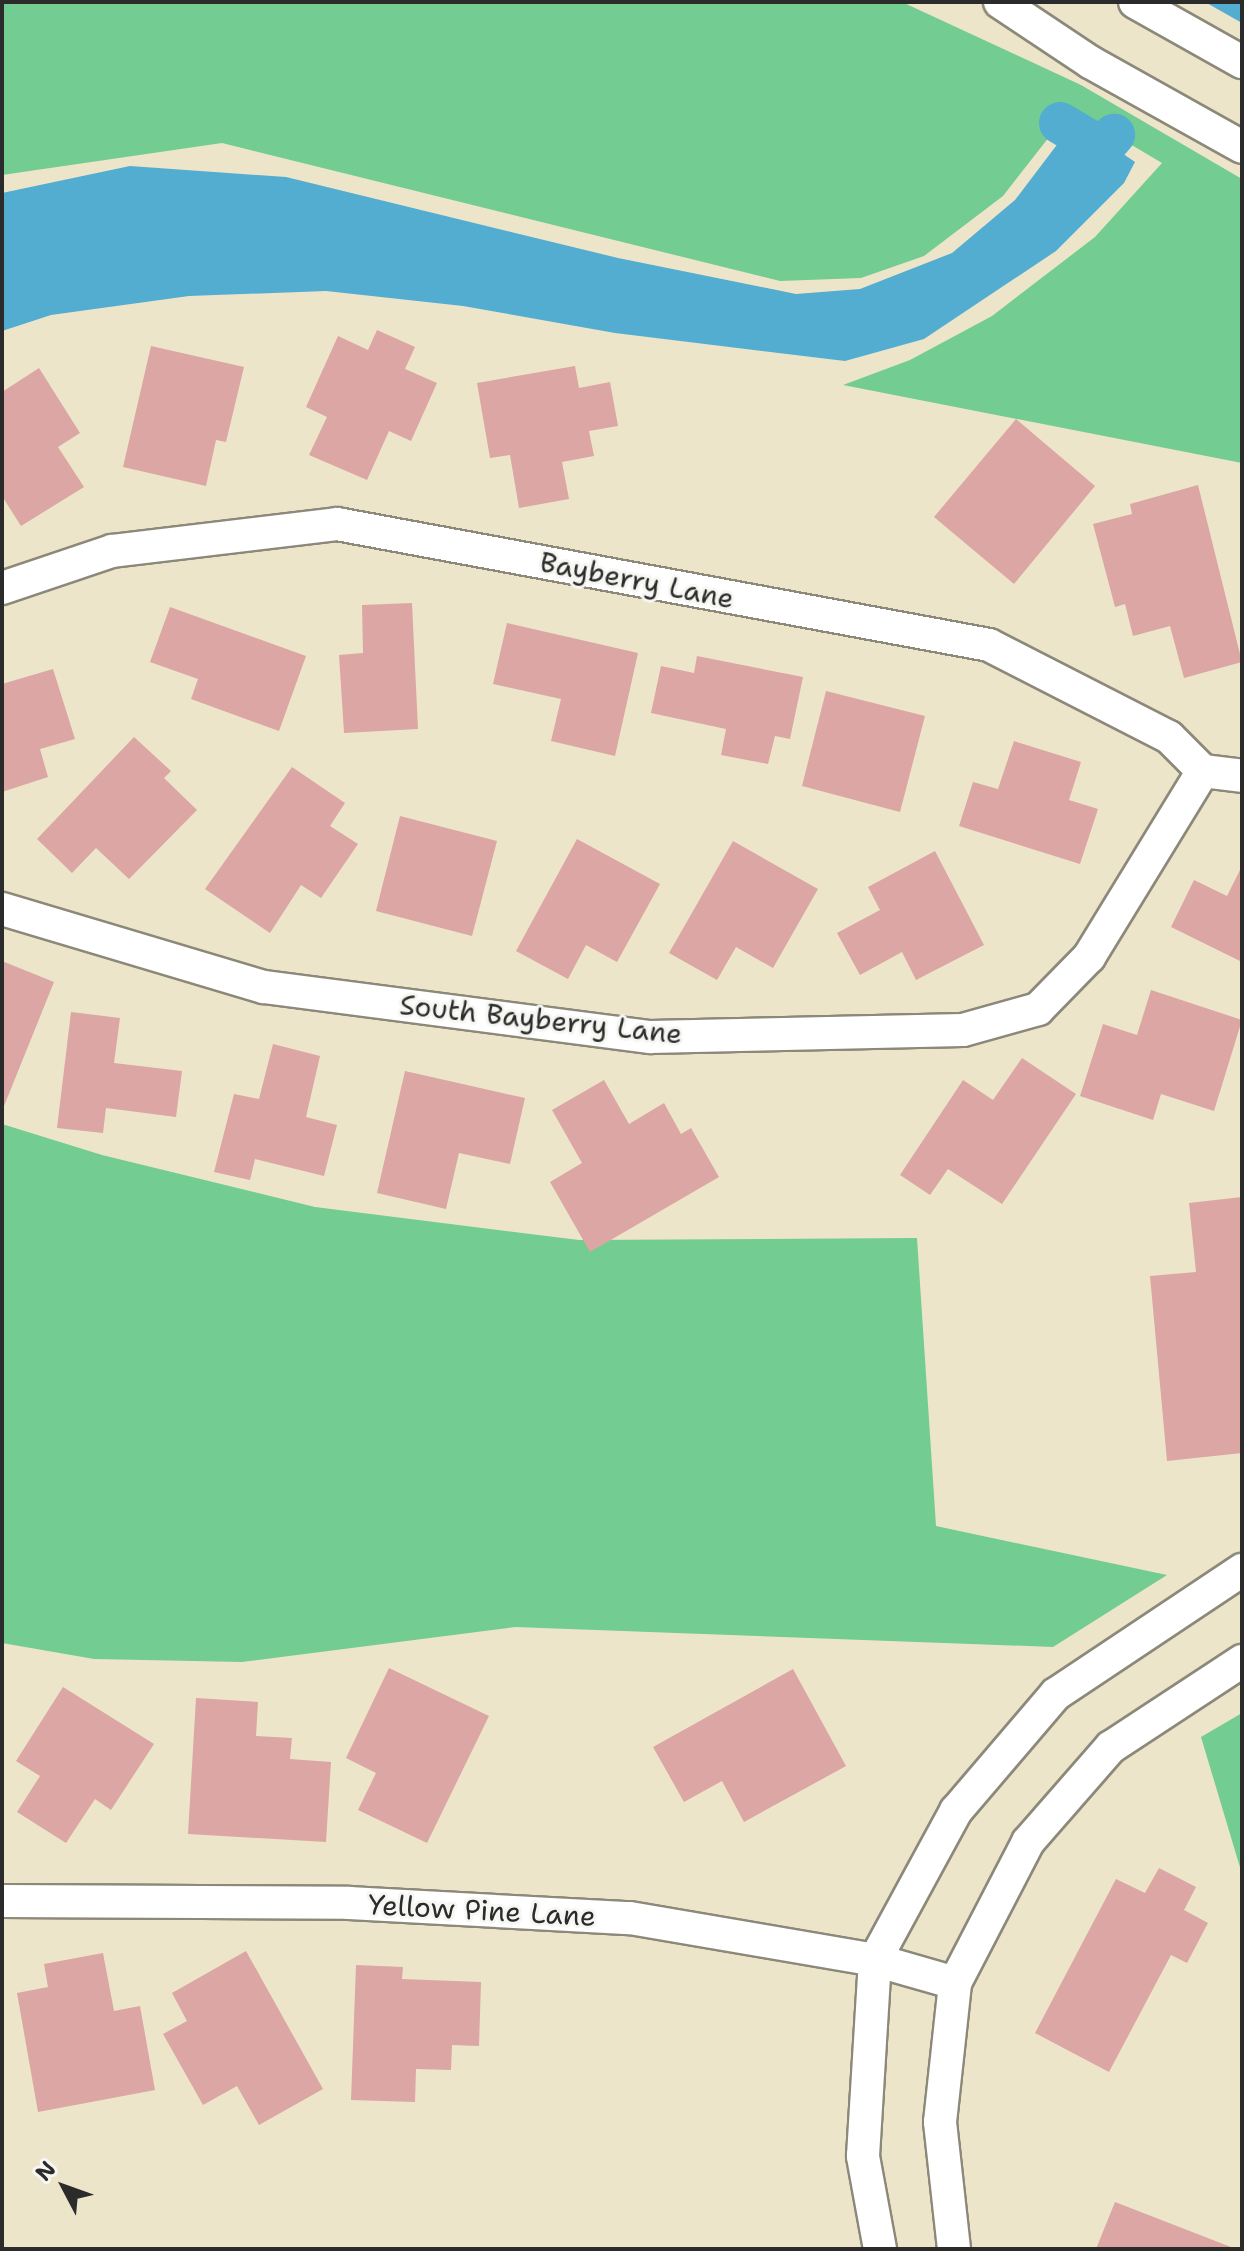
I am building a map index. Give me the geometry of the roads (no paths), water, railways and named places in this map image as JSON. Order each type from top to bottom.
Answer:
[{"type":"street","points":[[1000,2],[1090,62],[1242,147]]},
{"type":"street","points":[[1135,2],[1242,62]]},
{"type":"street","name":"Bayberry Lane","points":[[2,588],[112,551],[337,524],[989,645],[1169,737],[1203,771]]},
{"type":"street","points":[[1203,771],[1242,776]]},
{"type":"street","name":"South Bayberry Lane","points":[[2,909],[264,987],[650,1037],[963,1030],[1038,1009],[1089,957],[1203,771]]},
{"type":"street","points":[[880,2249],[863,2156],[875,1960],[956,1811],[1056,1694],[1242,1570]]},
{"type":"street","points":[[954,2249],[940,2122],[955,1983],[1028,1842],[1111,1747],[1242,1661]]},
{"type":"street","name":"Yellow Pine Lane","points":[[2,1901],[349,1903],[630,1918],[875,1960],[955,1983]]},
{"type":"water","points":[[1205,2],[1242,2],[1242,23]]},
{"type":"water","points":[[1075,121],[1135,162],[1124,183],[1056,251],[924,339],[845,361],[615,333],[463,306],[326,291],[189,296],[51,315],[2,331],[2,193],[130,166],[286,177],[618,258],[796,294],[860,289],[952,253],[1015,200]]},
{"type":"waterway","points":[[1060,123],[1102,148]]},
{"type":"waterway","points":[[1070,185],[1114,135]]}]
